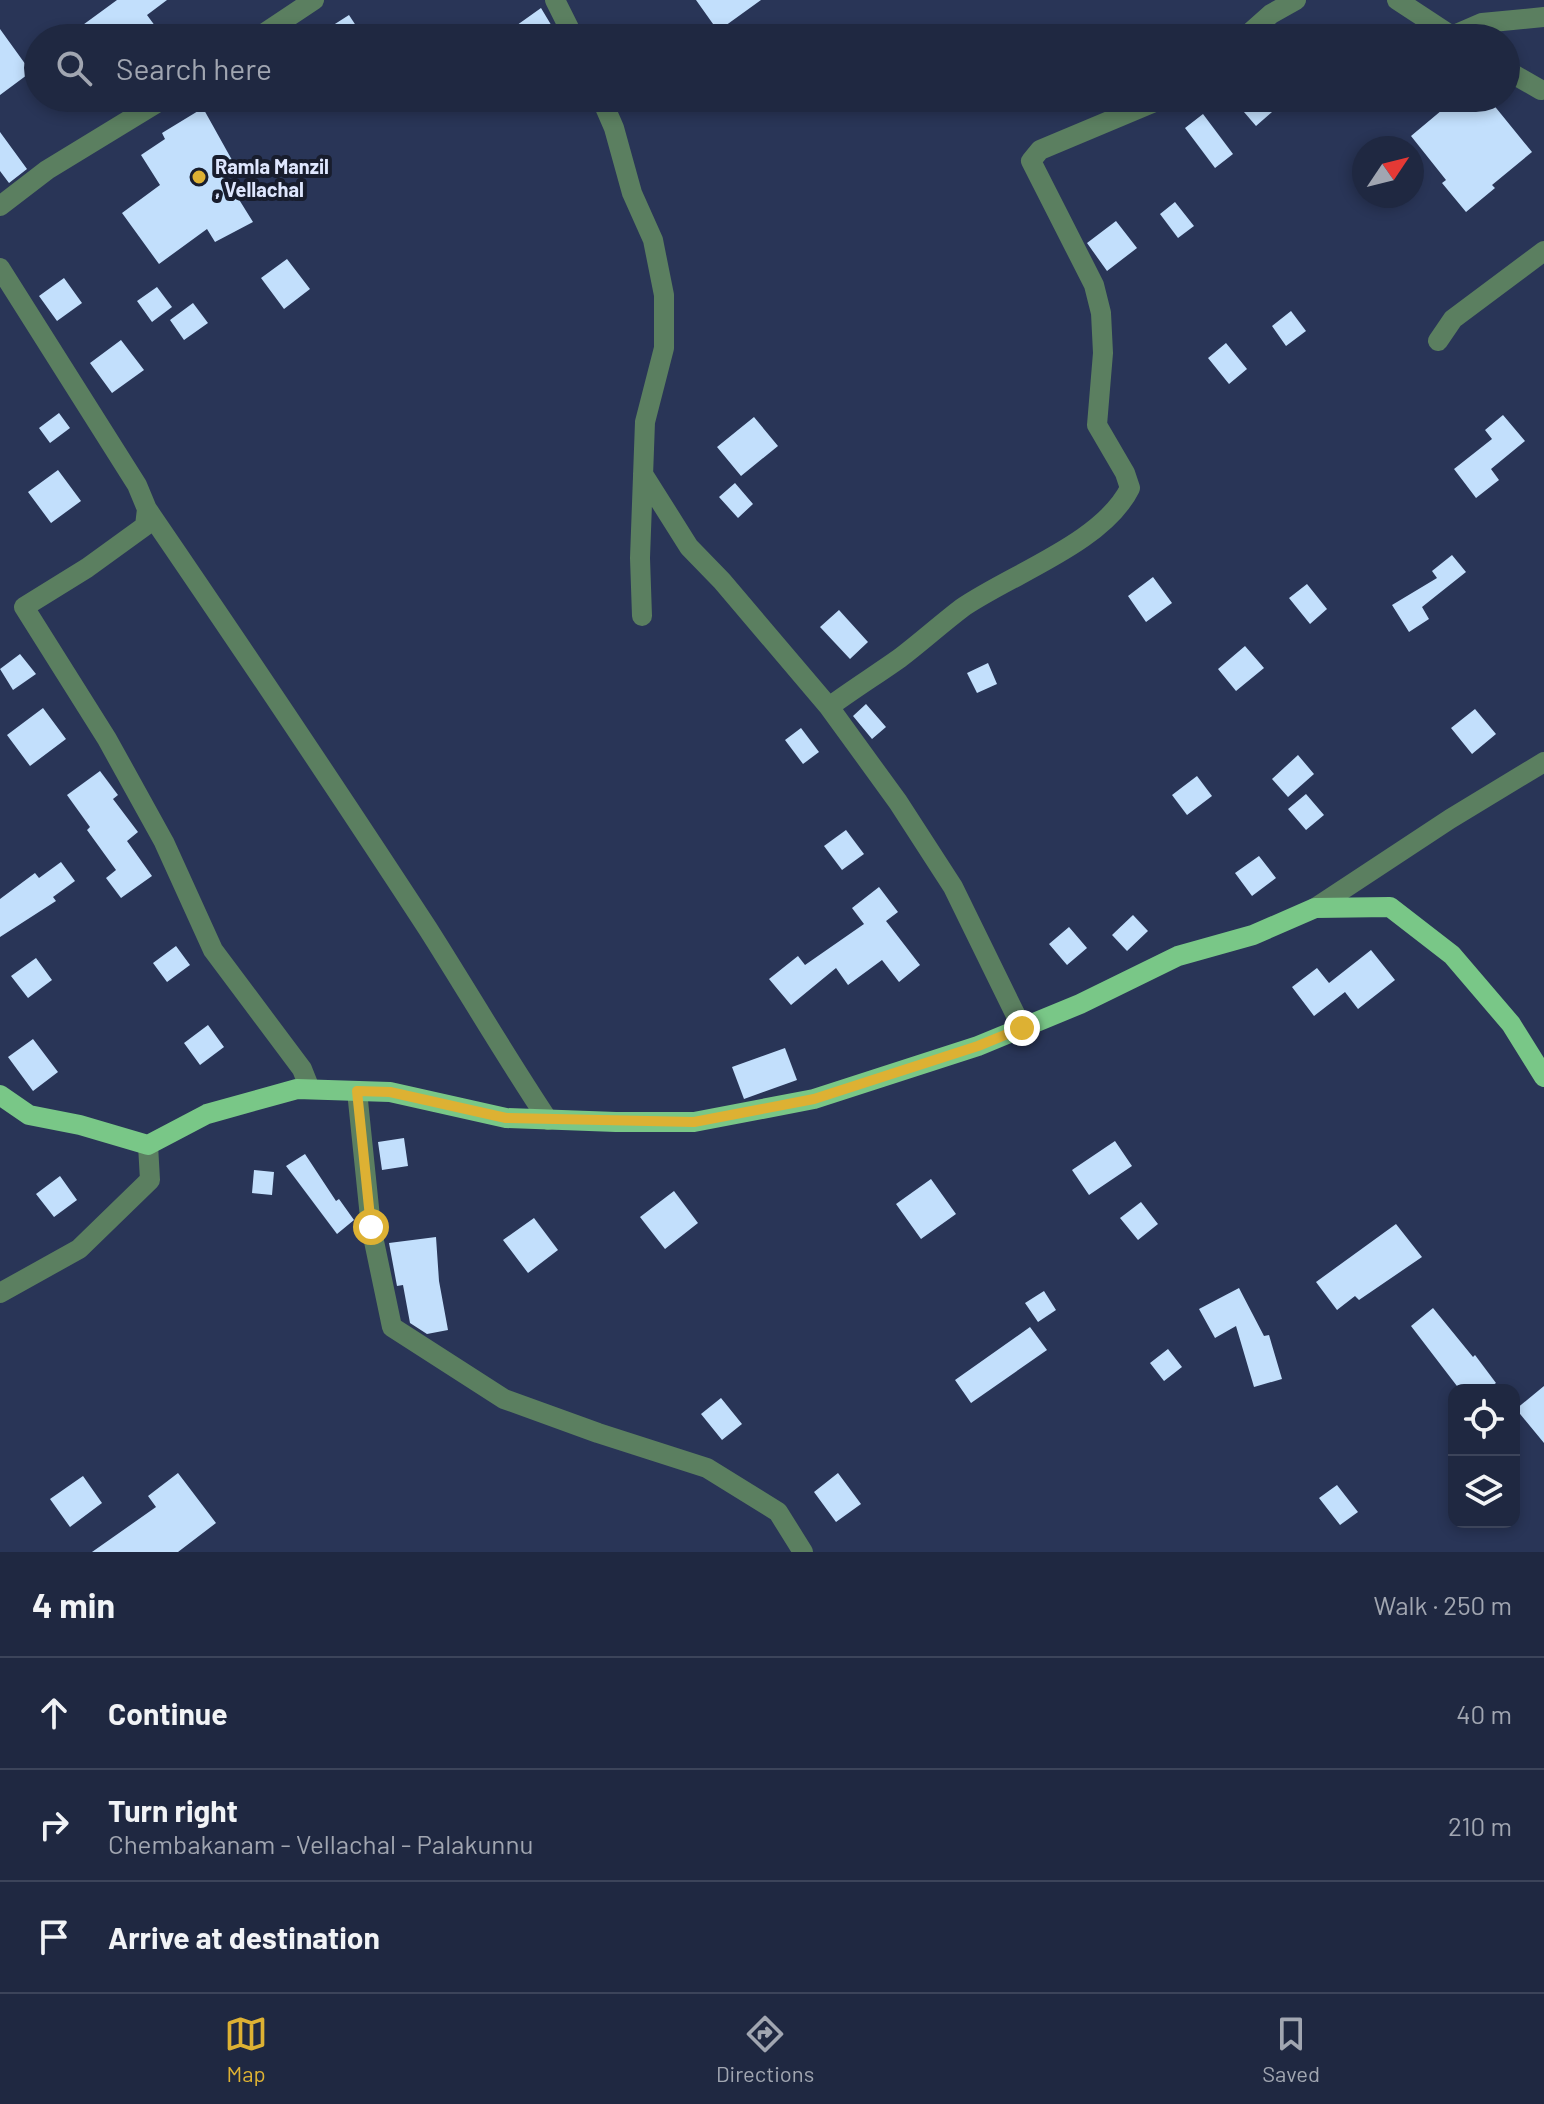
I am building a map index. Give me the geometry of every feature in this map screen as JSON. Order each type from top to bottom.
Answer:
[{"type":"main road","points":[[0,1095],[29,1115],[80,1125],[148,1145],[207,1114],[297,1089],[390,1092],[506,1118],[694,1122],[799,1102],[978,1046],[1080,1004],[1178,956],[1253,935],[1315,908],[1390,907],[1452,955],[1511,1024],[1544,1077]]},
{"type":"street","points":[[278,24],[314,0]]},
{"type":"street","points":[[555,0],[567,24]]},
{"type":"street","points":[[1260,24],[1296,0]]},
{"type":"street","points":[[1397,0],[1433,24]]},
{"type":"street","points":[[1480,24],[1544,17]]},
{"type":"street","points":[[1520,78],[1541,90]]},
{"type":"street","points":[[0,206],[47,170],[142,112]]},
{"type":"street","points":[[607,112],[632,193],[653,240],[664,295],[664,348],[645,422],[640,558],[642,616]]},
{"type":"street","points":[[829,707],[964,607],[1041,564],[1103,522],[1123,502],[1130,488],[1125,473],[1097,425],[1103,353],[1101,313],[1094,285],[1031,161],[1040,150],[1131,112]]},
{"type":"street","points":[[1438,341],[1453,319],[1544,251]]},
{"type":"street","points":[[0,268],[137,485],[147,509],[276,699],[548,1120]]},
{"type":"street","points":[[643,474],[689,547],[722,581],[829,707],[898,802],[953,887],[1022,1028]]},
{"type":"street","points":[[147,509],[145,526],[87,568],[24,607],[122,765],[164,842],[213,950],[302,1069],[310,1089]]},
{"type":"street","points":[[1315,908],[1450,819],[1544,762]]},
{"type":"street","points":[[357,1091],[371,1227],[392,1327],[504,1399],[707,1468],[778,1512],[803,1552]]},
{"type":"street","points":[[0,1293],[79,1249],[150,1180],[148,1145]]},
{"type":"building","points":[[117,0],[167,0],[147,15],[154,24],[84,24]]},
{"type":"building","points":[[696,0],[761,0],[728,24],[713,24]]},
{"type":"building","points":[[541,8],[551,24],[519,24]]},
{"type":"building","points":[[349,15],[355,24],[335,24]]},
{"type":"building","points":[[0,29],[24,62],[24,77],[0,95]]},
{"type":"building","points":[[196,112],[205,112],[232,160],[220,169],[253,222],[215,242],[207,229],[159,264],[122,213],[160,185],[141,155],[165,139],[162,133]]},
{"type":"building","points":[[1244,112],[1272,112],[1256,126]]},
{"type":"building","points":[[1440,112],[1499,112],[1532,152],[1492,185],[1495,188],[1466,212],[1442,183],[1446,180],[1424,152],[1424,136],[1411,136]]},
{"type":"building","points":[[1203,114],[1233,154],[1215,168],[1185,128]]},
{"type":"building","points":[[0,132],[27,169],[9,183],[0,171]]},
{"type":"building","points":[[1175,202],[1194,226],[1178,238],[1160,214]]},
{"type":"building","points":[[1116,221],[1137,248],[1107,271],[1087,243]]},
{"type":"building","points":[[287,259],[310,289],[284,309],[261,278]]},
{"type":"building","points":[[64,278],[82,303],[57,321],[39,296]]},
{"type":"building","points":[[157,287],[172,307],[152,322],[137,301]]},
{"type":"building","points":[[193,303],[208,323],[184,340],[170,320]]},
{"type":"building","points":[[1291,311],[1306,331],[1286,346],[1272,326]]},
{"type":"building","points":[[121,340],[144,370],[112,393],[90,363]]},
{"type":"building","points":[[1226,343],[1247,369],[1229,384],[1208,358]]},
{"type":"building","points":[[59,413],[70,428],[50,443],[39,428]]},
{"type":"building","points":[[1503,415],[1525,441],[1491,469],[1499,480],[1476,498],[1454,469],[1492,439],[1485,430]]},
{"type":"building","points":[[754,417],[778,446],[741,476],[717,447]]},
{"type":"building","points":[[58,470],[81,501],[51,523],[28,492]]},
{"type":"building","points":[[735,483],[753,504],[738,518],[719,497]]},
{"type":"building","points":[[1452,555],[1466,572],[1422,607],[1429,619],[1409,632],[1392,605],[1437,578],[1432,571]]},
{"type":"building","points":[[1153,577],[1172,603],[1146,622],[1128,596]]},
{"type":"building","points":[[1307,584],[1327,609],[1310,624],[1289,598]]},
{"type":"building","points":[[839,610],[868,642],[850,659],[820,627]]},
{"type":"building","points":[[1245,646],[1264,668],[1236,691],[1218,669]]},
{"type":"building","points":[[20,654],[36,674],[13,690],[0,669]]},
{"type":"building","points":[[988,663],[997,684],[977,693],[967,673]]},
{"type":"building","points":[[866,704],[886,727],[872,739],[853,716]]},
{"type":"building","points":[[43,708],[66,739],[30,766],[7,735]]},
{"type":"building","points":[[1475,709],[1496,734],[1472,754],[1451,728]]},
{"type":"building","points":[[801,728],[819,752],[803,764],[785,740]]},
{"type":"building","points":[[1298,755],[1314,774],[1288,797],[1272,779]]},
{"type":"building","points":[[100,771],[118,795],[113,799],[138,832],[127,841],[152,876],[121,898],[106,878],[116,870],[67,795]]},
{"type":"building","points":[[1197,776],[1212,796],[1187,815],[1172,795]]},
{"type":"building","points":[[1306,794],[1324,815],[1306,830],[1288,809]]},
{"type":"building","points":[[846,830],[864,854],[842,870],[824,846]]},
{"type":"building","points":[[1259,856],[1276,878],[1252,896],[1235,873]]},
{"type":"building","points":[[61,862],[75,881],[53,897],[56,901],[0,937],[0,899],[35,873],[39,878]]},
{"type":"building","points":[[879,887],[898,912],[886,921],[920,965],[899,982],[882,960],[848,985],[836,968],[791,1005],[769,979],[798,956],[805,965],[864,924],[852,908]]},
{"type":"building","points":[[1133,915],[1148,931],[1127,951],[1112,935]]},
{"type":"building","points":[[1069,927],[1087,948],[1067,965],[1049,944]]},
{"type":"building","points":[[176,946],[190,965],[167,982],[153,963]]},
{"type":"building","points":[[1371,950],[1395,980],[1358,1009],[1345,992],[1314,1016],[1292,987],[1317,968],[1329,983]]},
{"type":"building","points":[[36,958],[52,980],[28,998],[11,976]]},
{"type":"building","points":[[208,1025],[224,1047],[200,1065],[184,1043]]},
{"type":"building","points":[[33,1039],[58,1072],[33,1091],[8,1057]]},
{"type":"building","points":[[785,1048],[797,1080],[744,1099],[732,1067]]},
{"type":"building","points":[[404,1138],[408,1166],[382,1170],[378,1142]]},
{"type":"building","points":[[1115,1141],[1132,1166],[1089,1195],[1072,1170]]},
{"type":"building","points":[[305,1154],[336,1201],[339,1199],[354,1220],[337,1234],[286,1166]]},
{"type":"building","points":[[254,1170],[274,1172],[272,1195],[252,1193]]},
{"type":"building","points":[[60,1176],[77,1200],[54,1217],[36,1194]]},
{"type":"building","points":[[931,1179],[956,1214],[921,1239],[896,1204]]},
{"type":"building","points":[[674,1191],[698,1223],[665,1249],[640,1217]]},
{"type":"building","points":[[1141,1202],[1158,1224],[1138,1240],[1120,1218]]},
{"type":"building","points":[[534,1218],[558,1250],[528,1273],[503,1240]]},
{"type":"building","points":[[1396,1224],[1422,1257],[1359,1300],[1355,1296],[1337,1310],[1316,1282]]},
{"type":"building","points":[[436,1237],[439,1281],[448,1330],[427,1334],[410,1323],[403,1285],[397,1286],[389,1243]]},
{"type":"building","points":[[1239,1288],[1264,1336],[1269,1335],[1282,1379],[1254,1387],[1236,1326],[1215,1338],[1199,1309]]},
{"type":"building","points":[[1044,1291],[1056,1310],[1038,1322],[1025,1303]]},
{"type":"building","points":[[1433,1308],[1496,1383],[1455,1384],[1411,1326]]},
{"type":"building","points":[[1030,1327],[1047,1350],[971,1403],[955,1380]]},
{"type":"building","points":[[1168,1349],[1182,1367],[1164,1381],[1150,1363]]},
{"type":"building","points":[[1544,1386],[1544,1443],[1520,1414],[1520,1406]]},
{"type":"building","points":[[721,1398],[742,1424],[722,1440],[701,1414]]},
{"type":"building","points":[[178,1473],[216,1523],[178,1552],[92,1552],[156,1507],[148,1496]]},
{"type":"building","points":[[838,1473],[861,1504],[836,1522],[814,1492]]},
{"type":"building","points":[[83,1476],[102,1503],[70,1527],[50,1499]]},
{"type":"building","points":[[1337,1485],[1358,1512],[1340,1525],[1319,1498]]},
{"type":"place","name":"Ramla Manzil , Vellachal","points":[[199,177]]},
{"type":"route","points":[[371,1227],[357,1091],[390,1092],[506,1118],[694,1122],[814,1099],[978,1046],[1022,1028]]}]
